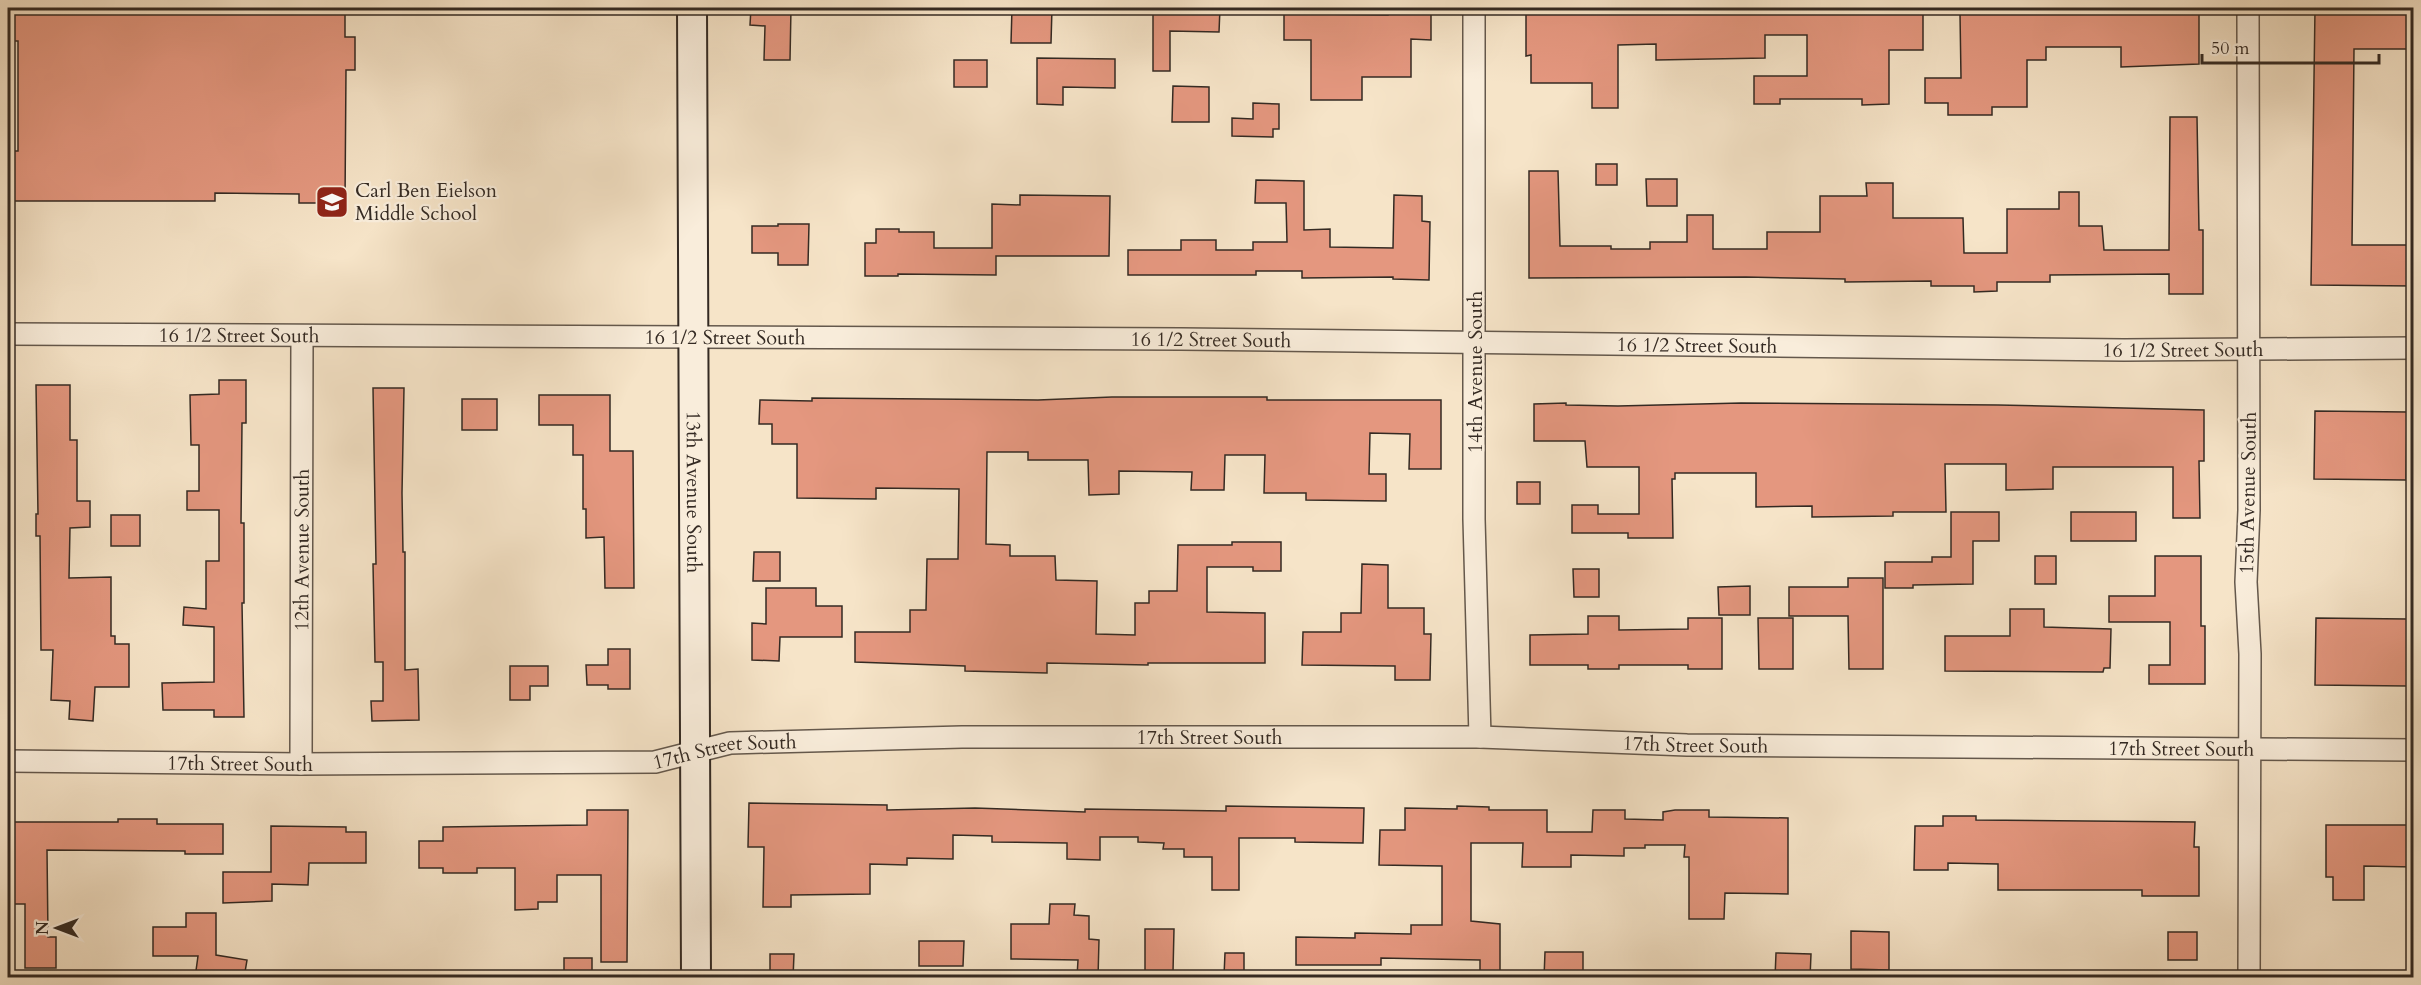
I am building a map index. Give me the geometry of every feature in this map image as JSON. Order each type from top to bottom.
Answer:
[{"type":"main road","name":"13th Avenue South","points":[[692,8],[696,978]]},
{"type":"street","name":"14th Avenue South","points":[[1474,8],[1474,519],[1480,736]]},
{"type":"street","name":"15th Avenue South","points":[[2248,8],[2249,510],[2246,582],[2250,654],[2249,978]]},
{"type":"street","name":"16 1/2 Street South","points":[[8,334],[1181,339],[2112,350],[2414,348]]},
{"type":"street","name":"12th Avenue South","points":[[301,764],[302,337]]},
{"type":"street","name":"17th Street South","points":[[8,762],[301,764],[655,762],[730,743],[962,737],[1480,736],[1687,745],[2414,750]]},
{"type":"building","points":[[12,8],[345,8],[345,37],[355,37],[355,70],[346,70],[345,203],[299,203],[299,194],[215,193],[215,201],[8,201],[8,151],[18,151],[18,41],[11,41]]},
{"type":"building","points":[[751,8],[791,8],[790,60],[764,60],[765,26],[750,25]]},
{"type":"building","points":[[1012,8],[1052,8],[1051,43],[1011,43]]},
{"type":"building","points":[[1153,8],[1220,8],[1219,32],[1170,31],[1170,71],[1153,71]]},
{"type":"building","points":[[1284,8],[1315,8],[1315,14],[1388,15],[1388,8],[1431,9],[1431,40],[1411,39],[1411,77],[1362,77],[1362,100],[1311,100],[1311,40],[1284,40]]},
{"type":"building","points":[[1526,8],[1923,8],[1923,50],[1889,50],[1889,104],[1862,105],[1862,99],[1780,99],[1780,104],[1754,104],[1754,76],[1807,76],[1807,35],[1765,35],[1765,58],[1656,60],[1656,44],[1618,45],[1618,108],[1592,108],[1592,83],[1531,83],[1531,55],[1526,56]]},
{"type":"building","points":[[1973,8],[2199,11],[2199,64],[2121,67],[2121,47],[2046,47],[2046,60],[2027,60],[2027,107],[1992,107],[1992,115],[1948,115],[1948,103],[1925,103],[1925,78],[1961,78],[1960,14],[1973,14]]},
{"type":"building","points":[[2315,9],[2414,10],[2414,49],[2354,49],[2352,245],[2414,245],[2414,286],[2311,285]]},
{"type":"building","points":[[1037,58],[1115,59],[1115,88],[1063,87],[1063,105],[1037,104]]},
{"type":"building","points":[[954,60],[987,60],[987,87],[954,87]]},
{"type":"building","points":[[1173,86],[1209,87],[1209,122],[1172,122]]},
{"type":"building","points":[[1253,103],[1279,104],[1279,129],[1273,129],[1273,137],[1232,136],[1232,118],[1253,119]]},
{"type":"building","points":[[2170,117],[2197,117],[2199,230],[2203,230],[2203,294],[2169,294],[2169,274],[2050,275],[2050,282],[1997,282],[1997,291],[1974,292],[1974,286],[1931,286],[1931,281],[1845,282],[1845,279],[1746,277],[1529,278],[1529,171],[1558,171],[1560,246],[1650,249],[1650,242],[1687,242],[1687,215],[1713,215],[1713,249],[1767,249],[1767,232],[1820,232],[1820,196],[1867,196],[1866,183],[1893,183],[1893,218],[1963,218],[1964,253],[2007,253],[2007,209],[2059,209],[2059,192],[2079,192],[2079,226],[2102,226],[2104,250],[2169,250]]},
{"type":"building","points":[[1596,164],[1617,164],[1617,185],[1596,185]]},
{"type":"building","points":[[1646,179],[1677,179],[1677,206],[1647,206]]},
{"type":"building","points":[[1256,180],[1304,181],[1304,230],[1330,229],[1330,247],[1393,248],[1394,195],[1422,196],[1422,221],[1430,222],[1429,280],[1393,279],[1393,277],[1302,278],[1302,271],[1256,271],[1256,275],[1128,275],[1128,250],[1181,250],[1181,240],[1216,240],[1216,250],[1253,250],[1253,242],[1287,242],[1286,203],[1255,203]]},
{"type":"building","points":[[1020,195],[1110,196],[1109,256],[996,256],[996,275],[865,276],[865,243],[876,243],[876,229],[899,229],[899,232],[934,232],[934,248],[992,248],[992,204],[1020,205]]},
{"type":"building","points":[[778,224],[809,224],[808,265],[778,265],[778,253],[752,253],[752,226],[778,226]]},
{"type":"building","points":[[219,380],[246,380],[246,423],[242,423],[241,523],[244,523],[244,603],[242,603],[244,717],[214,717],[214,710],[163,710],[162,683],[214,682],[214,627],[183,625],[184,607],[206,609],[206,561],[219,561],[219,510],[187,510],[187,491],[199,491],[199,445],[191,445],[190,395],[219,394]]},
{"type":"building","points":[[36,385],[70,385],[70,440],[77,440],[77,501],[90,501],[90,527],[70,528],[69,578],[111,577],[111,636],[115,636],[115,644],[129,644],[129,687],[95,687],[93,721],[69,719],[70,701],[51,700],[53,650],[41,650],[40,536],[36,536],[36,514],[38,514]]},
{"type":"building","points":[[373,388],[404,388],[402,493],[403,552],[405,552],[405,670],[418,669],[419,720],[372,721],[371,701],[383,701],[383,662],[375,662]]},
{"type":"building","points":[[539,395],[610,395],[610,451],[633,451],[634,588],[605,588],[604,537],[586,538],[586,509],[583,509],[583,455],[573,455],[573,425],[539,425]]},
{"type":"building","points":[[1112,397],[1441,400],[1441,469],[1409,469],[1410,434],[1370,433],[1369,474],[1386,474],[1386,501],[1306,500],[1306,493],[1264,493],[1265,455],[1225,455],[1224,490],[1191,490],[1192,472],[1119,471],[1119,494],[1089,495],[1088,460],[1028,460],[1028,452],[987,452],[986,544],[1010,545],[1010,556],[1055,556],[1056,580],[1097,581],[1096,634],[1135,635],[1135,603],[1149,603],[1149,591],[1177,591],[1178,545],[1281,542],[1281,571],[1253,571],[1253,567],[1207,567],[1207,612],[1265,613],[1265,663],[1148,663],[1148,665],[1047,663],[1047,673],[965,671],[965,666],[855,662],[855,632],[910,632],[910,610],[926,610],[927,559],[958,559],[959,489],[876,488],[876,499],[797,498],[797,444],[772,444],[772,424],[759,424],[760,400],[812,401],[812,398],[1038,400]]},
{"type":"building","points":[[462,399],[497,399],[497,430],[462,430]]},
{"type":"building","points":[[1566,403],[1566,405],[1618,406],[1741,403],[1998,405],[2204,410],[2204,461],[2199,461],[2200,518],[2173,518],[2173,467],[2053,467],[2053,489],[2006,490],[2006,464],[1945,464],[1946,512],[1893,512],[1893,516],[1812,517],[1812,506],[1756,507],[1756,473],[1675,473],[1675,479],[1672,479],[1673,538],[1628,538],[1628,533],[1572,533],[1572,505],[1598,505],[1598,514],[1639,514],[1639,467],[1587,467],[1585,441],[1534,441],[1534,404]]},
{"type":"building","points":[[2315,411],[2407,412],[2406,480],[2314,479]]},
{"type":"building","points":[[1517,482],[1540,482],[1540,504],[1517,504]]},
{"type":"building","points":[[1951,512],[1999,512],[1999,541],[1973,541],[1973,584],[1885,588],[1885,562],[1932,562],[1932,557],[1951,557]]},
{"type":"building","points":[[2071,512],[2136,512],[2136,541],[2071,541]]},
{"type":"building","points":[[111,515],[140,515],[140,546],[111,546]]},
{"type":"building","points":[[754,552],[780,552],[780,581],[753,581]]},
{"type":"building","points":[[2035,556],[2056,556],[2056,584],[2035,584]]},
{"type":"building","points":[[2155,556],[2201,556],[2201,626],[2205,626],[2205,684],[2149,684],[2149,665],[2170,665],[2170,622],[2109,622],[2109,596],[2155,596]]},
{"type":"building","points":[[1362,564],[1388,565],[1388,608],[1424,608],[1424,634],[1431,634],[1430,680],[1395,680],[1395,666],[1302,665],[1303,632],[1341,632],[1341,613],[1361,613]]},
{"type":"building","points":[[1573,569],[1599,569],[1599,597],[1574,597]]},
{"type":"building","points":[[1848,578],[1883,578],[1883,669],[1849,669],[1848,616],[1789,616],[1789,587],[1848,587]]},
{"type":"building","points":[[1750,586],[1750,615],[1719,615],[1718,587]]},
{"type":"building","points":[[766,588],[816,588],[816,606],[842,606],[842,637],[780,637],[779,661],[752,660],[752,623],[766,624]]},
{"type":"building","points":[[2010,609],[2044,609],[2044,627],[2111,629],[2110,668],[2104,668],[2103,672],[1945,671],[1945,636],[2010,636]]},
{"type":"building","points":[[1588,616],[1619,616],[1619,630],[1688,629],[1688,618],[1722,618],[1722,669],[1688,669],[1688,665],[1619,665],[1619,669],[1588,669],[1588,665],[1530,665],[1530,635],[1588,634]]},
{"type":"building","points":[[1758,618],[1793,618],[1793,669],[1759,669]]},
{"type":"building","points":[[2316,618],[2407,619],[2407,686],[2315,685]]},
{"type":"building","points":[[608,649],[630,649],[630,689],[608,689],[608,685],[587,685],[586,665],[608,665]]},
{"type":"building","points":[[510,666],[548,666],[548,686],[530,686],[530,700],[510,700]]},
{"type":"building","points":[[749,803],[887,805],[887,810],[975,808],[1085,812],[1085,809],[1226,811],[1226,806],[1364,808],[1363,843],[1295,842],[1295,838],[1239,838],[1239,890],[1212,890],[1212,857],[1184,857],[1184,849],[1163,849],[1164,843],[1138,842],[1138,837],[1100,837],[1100,860],[1067,859],[1067,843],[992,842],[992,836],[953,835],[953,859],[907,858],[907,865],[870,864],[870,894],[791,895],[791,907],[763,907],[764,847],[748,847]]},
{"type":"building","points":[[1457,806],[1489,807],[1489,810],[1547,810],[1547,832],[1592,832],[1593,810],[1625,810],[1625,819],[1663,820],[1663,812],[1675,810],[1709,810],[1709,817],[1788,818],[1788,894],[1725,893],[1724,919],[1689,919],[1689,857],[1684,857],[1685,845],[1645,845],[1645,848],[1624,848],[1624,856],[1571,855],[1571,867],[1522,867],[1523,843],[1471,843],[1471,921],[1500,924],[1500,978],[1480,978],[1480,960],[1381,958],[1381,965],[1296,965],[1296,937],[1355,938],[1355,933],[1411,934],[1411,925],[1442,925],[1442,866],[1379,865],[1380,830],[1405,830],[1405,808],[1457,809]]},
{"type":"building","points":[[587,810],[628,810],[627,962],[601,962],[601,875],[557,875],[557,902],[538,902],[538,909],[515,910],[515,868],[477,868],[477,873],[443,873],[443,868],[419,868],[419,841],[443,841],[443,827],[587,825]]},
{"type":"building","points":[[1943,816],[1976,816],[1976,820],[2195,822],[2194,847],[2199,847],[2199,896],[2142,896],[2142,890],[1998,890],[1998,864],[1948,863],[1948,870],[1914,870],[1915,826],[1943,826]]},
{"type":"building","points":[[118,819],[157,819],[157,824],[223,824],[223,854],[185,854],[185,851],[47,850],[48,937],[56,937],[56,968],[25,968],[25,904],[8,904],[8,822],[118,822]]},
{"type":"building","points":[[2326,825],[2414,825],[2414,867],[2364,866],[2364,900],[2333,900],[2333,877],[2326,877]]},
{"type":"building","points":[[271,826],[346,827],[346,832],[366,832],[366,863],[309,863],[308,885],[272,884],[272,901],[223,903],[223,872],[271,872]]},
{"type":"building","points":[[1050,904],[1075,904],[1074,915],[1089,916],[1089,939],[1099,940],[1098,978],[1077,977],[1078,960],[1011,959],[1011,924],[1049,924]]},
{"type":"building","points":[[186,913],[216,913],[216,955],[247,960],[244,978],[195,978],[198,956],[153,956],[153,927],[186,927]]},
{"type":"building","points":[[1145,929],[1174,929],[1173,972],[1145,971]]},
{"type":"building","points":[[1851,931],[1889,932],[1889,970],[1851,969]]},
{"type":"building","points":[[2168,932],[2197,932],[2197,960],[2168,960]]},
{"type":"building","points":[[919,941],[964,941],[963,966],[919,966]]},
{"type":"building","points":[[1545,952],[1583,952],[1583,978],[1544,978]]},
{"type":"building","points":[[1225,953],[1244,953],[1244,976],[1224,976]]},
{"type":"building","points":[[1776,953],[1811,954],[1810,978],[1775,978]]},
{"type":"building","points":[[770,954],[794,954],[793,978],[770,978]]},
{"type":"building","points":[[564,958],[592,958],[592,977],[564,977]]},
{"type":"place","name":"Carl Ben Eielson Middle School","points":[[332,202]]}]
